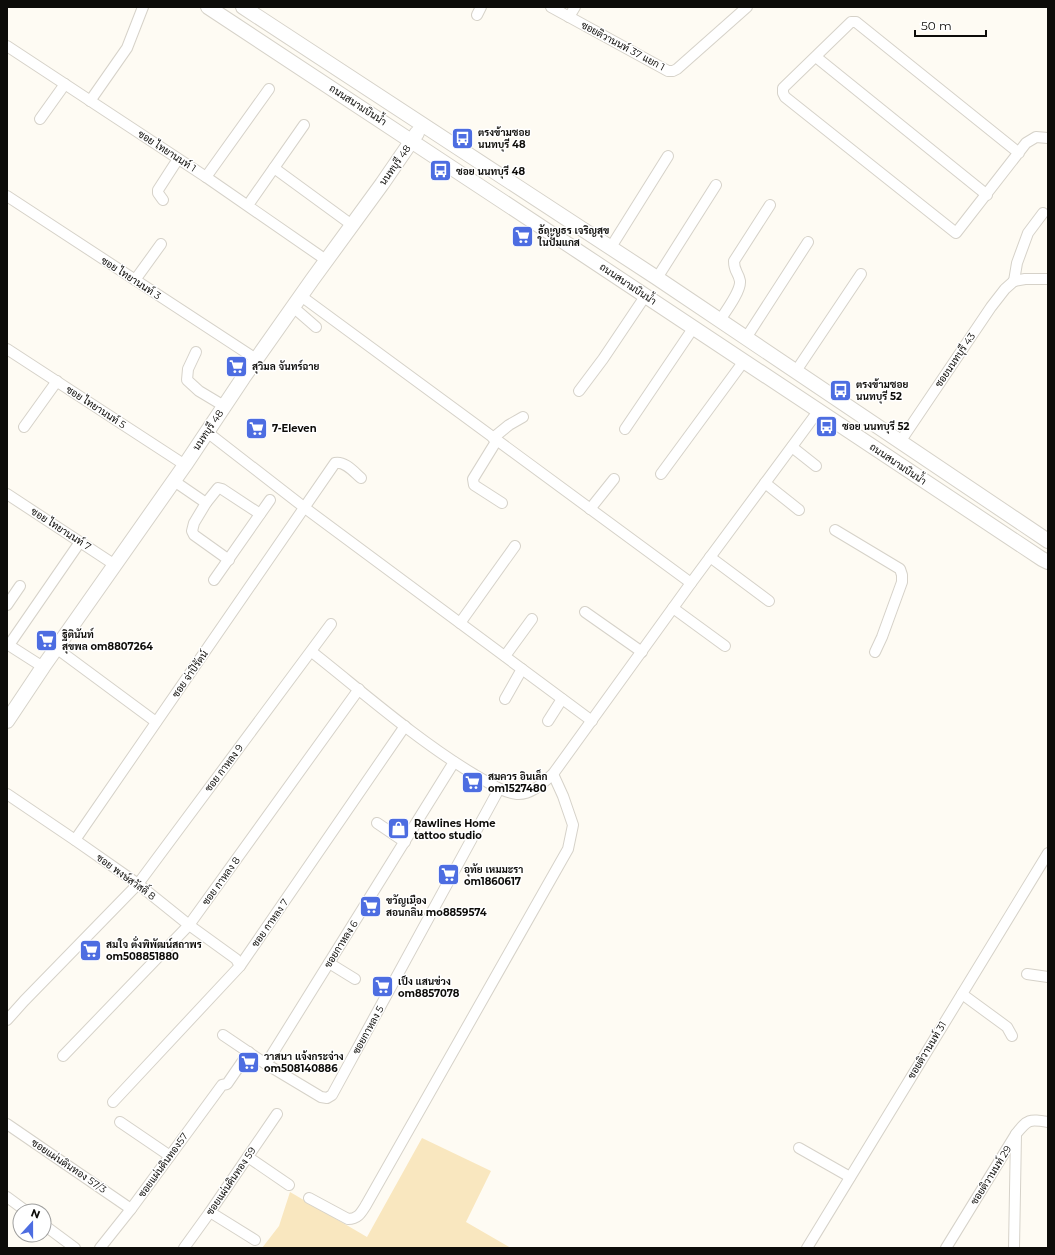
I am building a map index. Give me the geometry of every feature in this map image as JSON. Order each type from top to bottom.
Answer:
[{"type":"main road","name":"ถนนสนามบินน้ำ","points":[[208,7],[744,360],[1042,560],[1048,562]]},
{"type":"main road","name":"ถนนสนามบินน้ำ","points":[[243,7],[611,247],[1048,541]]},
{"type":"main road","name":"นนทบุรี 48","points":[[7,721],[56,648],[174,481],[256,359],[423,125]]},
{"type":"street","points":[[90,101],[127,48],[143,7]]},
{"type":"street","name":"ซอยติวานนท์ 37 แยก 1","points":[[551,7],[668,71],[677,69],[747,7]]},
{"type":"street","points":[[569,17],[575,7]]},
{"type":"street","points":[[1019,153],[856,22],[851,22],[783,88],[782,93],[785,97],[956,233],[987,195],[1019,153],[1026,143],[1036,137],[1048,138]]},
{"type":"street","name":"ซอย ไทยานนท์ 1","points":[[7,46],[178,158],[326,260]]},
{"type":"street","points":[[816,57],[987,195]]},
{"type":"street","points":[[40,119],[65,84]]},
{"type":"street","points":[[206,177],[269,89]]},
{"type":"street","points":[[248,205],[304,125]]},
{"type":"street","points":[[611,247],[668,156]]},
{"type":"street","points":[[163,200],[158,193],[158,190],[178,158]]},
{"type":"street","points":[[274,168],[352,225]]},
{"type":"street","points":[[657,278],[716,185]]},
{"type":"street","name":"ซอย ไทยานนท์ 3","points":[[7,196],[256,359]]},
{"type":"street","points":[[720,320],[740,287],[738,274],[734,269],[734,260],[770,204]]},
{"type":"street","points":[[1043,213],[1028,233],[1017,263],[1014,281],[1025,279],[1048,279]]},
{"type":"street","points":[[746,338],[808,242]]},
{"type":"street","points":[[135,280],[161,244]]},
{"type":"street","points":[[796,371],[861,274]]},
{"type":"street","name":"ซอยนนทบุรี 43","points":[[900,442],[991,308],[1005,289],[1014,281]]},
{"type":"street","points":[[579,391],[646,296]]},
{"type":"street","points":[[297,302],[316,326]]},
{"type":"street","points":[[297,302],[495,439],[691,583]]},
{"type":"street","points":[[625,429],[694,327]]},
{"type":"street","name":"ซอย ไทยานนท์ 5","points":[[7,349],[185,465]]},
{"type":"street","points":[[196,352],[188,369],[187,380],[199,391],[224,406]]},
{"type":"street","points":[[661,474],[744,360]]},
{"type":"street","points":[[24,427],[57,381]]},
{"type":"street","points":[[312,652],[405,726],[454,762],[499,789],[518,794],[536,789],[553,774],[710,557],[819,410]]},
{"type":"street","points":[[502,503],[474,484],[473,479],[495,439],[509,424],[522,417]]},
{"type":"street","points":[[207,432],[305,508],[592,721]]},
{"type":"street","points":[[792,447],[816,466]]},
{"type":"street","name":"ซอย จ่าปิรัตน์","points":[[75,840],[335,463],[339,462],[344,464],[361,478]]},
{"type":"street","points":[[590,509],[614,479]]},
{"type":"street","points":[[174,481],[206,503]]},
{"type":"street","points":[[765,483],[799,510]]},
{"type":"street","points":[[229,560],[192,532],[194,523],[206,503],[218,488],[226,491],[260,514]]},
{"type":"street","name":"ซอย ไทยานนท์ 7","points":[[7,494],[115,565]]},
{"type":"street","points":[[214,580],[270,500]]},
{"type":"street","points":[[835,530],[900,568],[902,582],[882,637],[874,652]]},
{"type":"street","points":[[43,667],[8,644],[80,542]]},
{"type":"street","points":[[460,623],[516,546]]},
{"type":"street","points":[[710,557],[769,601]]},
{"type":"street","points":[[7,605],[20,586]]},
{"type":"street","points":[[673,608],[725,646]]},
{"type":"street","points":[[585,612],[642,652]]},
{"type":"street","points":[[505,656],[532,619]]},
{"type":"street","name":"ซอย กาหลง 9","points":[[7,1020],[138,884],[312,652],[331,624]]},
{"type":"street","points":[[56,648],[156,722]]},
{"type":"street","points":[[505,700],[522,669]]},
{"type":"street","name":"ซอย กาหลง 8","points":[[62,1056],[189,925],[359,689]]},
{"type":"street","points":[[548,721],[562,699]]},
{"type":"street","name":"ซอย กาหลง 7","points":[[112,1102],[240,966],[405,726]]},
{"type":"street","name":"ซอยกาหลง 6","points":[[266,1064],[454,762]]},
{"type":"street","points":[[309,1198],[348,1219],[358,1217],[366,1206],[568,849],[573,824],[553,774]]},
{"type":"street","name":"ซอยกาหลง 5","points":[[223,1035],[266,1064],[321,1097],[327,1098],[332,1095],[499,789]]},
{"type":"street","name":"ซอย พงษ์สวัสดิ์ 8","points":[[7,794],[138,884],[189,925],[236,959],[240,966]]},
{"type":"street","points":[[377,823],[405,842]]},
{"type":"street","name":"ซอยติวานนท์ 31","points":[[807,1248],[1048,852]]},
{"type":"street","points":[[329,963],[356,979]]},
{"type":"street","points":[[1027,974],[1048,977]]},
{"type":"street","points":[[962,994],[1007,1027],[1012,1036]]},
{"type":"street","name":"ซอยแผ่นดินทอง57","points":[[100,1248],[131,1209],[222,1085],[227,1084],[249,1052]]},
{"type":"street","name":"ซอยแผ่นดินทอง 59","points":[[187,1247],[277,1114]]},
{"type":"street","name":"ซอยติวานนท์ 29","points":[[946,1248],[1016,1134],[1025,1123],[1030,1120],[1048,1122]]},
{"type":"street","points":[[120,1122],[170,1156]]},
{"type":"street","name":"ซอยแผ่นดินทอง 57/3","points":[[7,1124],[131,1209]]},
{"type":"street","points":[[1014,1248],[1016,1134]]},
{"type":"street","points":[[799,1148],[850,1177]]},
{"type":"street","points":[[248,1157],[289,1185]]},
{"type":"street","points":[[7,1197],[15,1203]]},
{"type":"street","points":[[210,1212],[255,1240]]},
{"type":"street","points":[[52,1231],[75,1248]]},
{"type":"shaded area","points":[[422,1138],[491,1171],[466,1222],[511,1248],[262,1248],[279,1226],[290,1192],[367,1237]]},
{"type":"place","name":"ตรงข้ามซอย นนทบุรี 48","points":[[463,138]]},
{"type":"place","name":"ซอย นนทบุรี 48","points":[[440,171]]},
{"type":"place","name":"ธัญญธร เจริญสุข ในปั้มแกส","points":[[523,236]]},
{"type":"place","name":"สุวิมล จันทร์ฉาย","points":[[237,366]]},
{"type":"place","name":"ตรงข้ามซอย นนทบุรี 52","points":[[841,390]]},
{"type":"place","name":"ซอย นนทบุรี 52","points":[[826,426]]},
{"type":"place","name":"7-Eleven","points":[[257,428]]},
{"type":"place","name":"ฐิตินันท์ สุขพล om8807264","points":[[47,640]]},
{"type":"place","name":"สมควร อินเล็ก om1527480","points":[[472,782]]},
{"type":"place","name":"Rawlines Home tattoo studio","points":[[399,829]]},
{"type":"place","name":"อุทัย เหมมะรา om1860617","points":[[448,875]]},
{"type":"place","name":"ขวัญเมือง สอนกลิ่น mo8859574","points":[[371,906]]},
{"type":"place","name":"สมใจ ตั่งพิพัฒน์สถาพร om508851880","points":[[90,950]]},
{"type":"place","name":"เป็ง แสนข่วง om8857078","points":[[383,987]]},
{"type":"place","name":"วาสนา แจ้งกระจ่าง om508140886","points":[[248,1062]]}]
